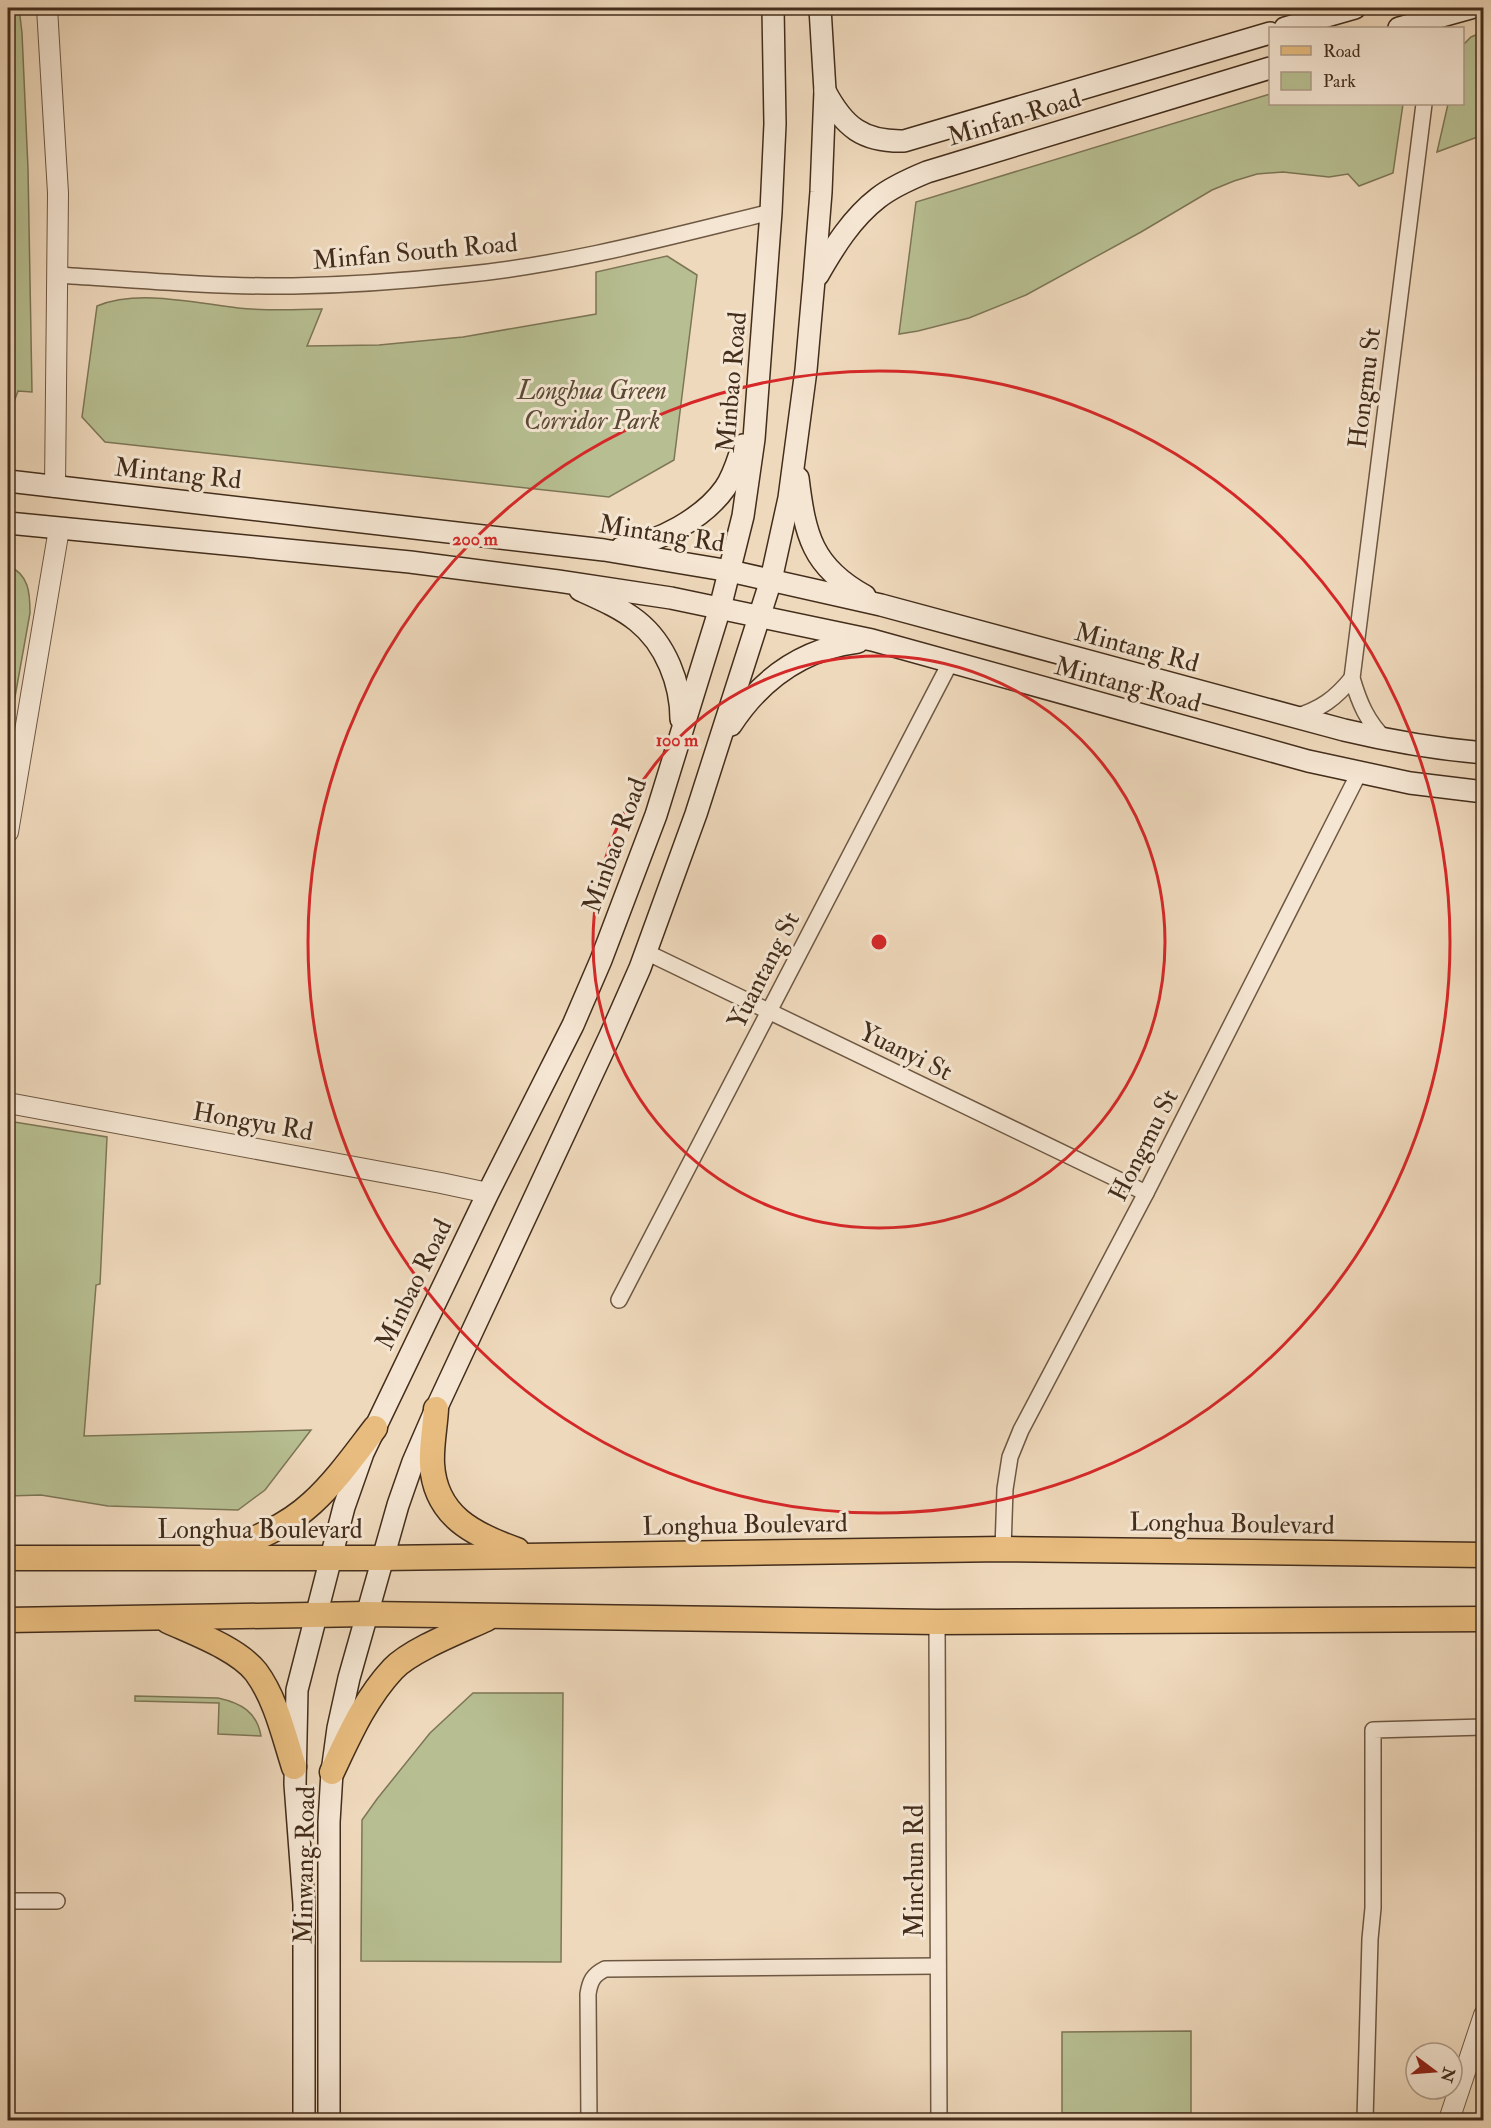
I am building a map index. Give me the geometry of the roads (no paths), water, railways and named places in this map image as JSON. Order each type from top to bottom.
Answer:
[{"type":"main road","name":"Minbao Road","points":[[317,1615],[344,1507],[363,1453],[488,1193],[573,1025],[601,960],[656,815],[720,608],[743,516],[757,404],[775,124],[773,8]]},
{"type":"main road","points":[[367,1614],[398,1504],[413,1462],[610,1036],[646,952],[692,824],[771,580],[789,498],[806,370],[814,280],[821,192],[825,91],[820,8]]},
{"type":"main road","points":[[1288,27],[1355,8]]},
{"type":"main road","points":[[1406,27],[1433,23],[1471,8]]},
{"type":"main road","name":"Minfan Road","points":[[825,91],[839,115],[859,133],[884,140],[904,141],[1269,33]]},
{"type":"main road","name":"Minfan Road","points":[[814,280],[832,250],[861,213],[878,198],[900,184],[927,172],[1269,68]]},
{"type":"main road","points":[[604,550],[637,546],[656,539],[708,507],[725,488],[734,471],[757,404]]},
{"type":"main road","points":[[795,455],[801,502],[807,529],[816,552],[834,576],[881,605]]},
{"type":"main road","name":"Mintang Rd","points":[[8,481],[604,550],[730,571],[881,605],[1292,718]]},
{"type":"main road","points":[[8,523],[410,562],[558,580],[760,617]]},
{"type":"main road","points":[[558,580],[630,616],[648,632],[665,656],[680,694],[680,736]]},
{"type":"main road","name":"Mintang Road","points":[[760,617],[872,640],[1308,761],[1410,783],[1484,792]]},
{"type":"main road","points":[[719,743],[741,709],[762,687],[781,672],[810,654],[835,645],[872,640]]},
{"type":"main road","points":[[1292,718],[1388,741],[1484,753]]},
{"type":"main road","points":[[436,1409],[432,1463],[435,1483],[447,1506],[468,1529],[488,1540],[533,1555]]},
{"type":"main road","points":[[204,1557],[269,1532],[310,1505],[342,1470],[375,1428]]},
{"type":"main road","name":"Longhua Boulevard","points":[[8,1558],[332,1556],[382,1558],[1003,1549],[1484,1555]]},
{"type":"main road","points":[[8,1620],[367,1614],[936,1622],[1482,1619]]},
{"type":"main road","name":"Minwang Road","points":[[329,2121],[329,1822],[332,1772],[338,1728],[367,1614]]},
{"type":"main road","name":"Minwang Road","points":[[304,2121],[304,1904],[294,1767],[297,1690],[317,1615]]},
{"type":"main road","points":[[332,1772],[369,1699],[394,1667],[422,1649],[494,1616]]},
{"type":"main road","points":[[160,1618],[216,1643],[254,1670],[266,1687],[294,1767]]},
{"type":"street","points":[[47,8],[58,193],[55,487]]},
{"type":"street","name":"Hongmu St","points":[[1352,678],[1424,105]]},
{"type":"street","name":"Minfan South Road","points":[[58,275],[223,285],[294,286],[462,275],[643,243],[771,212]]},
{"type":"street","points":[[8,832],[59,529]]},
{"type":"street","name":"Yuantang St","points":[[619,1300],[950,663]]},
{"type":"street","points":[[1292,718],[1312,712],[1328,703],[1352,678]]},
{"type":"street","points":[[1352,678],[1366,716],[1376,731],[1388,741]]},
{"type":"street","name":"Hongmu St","points":[[1003,1549],[1005,1489],[1010,1457],[1021,1430],[1146,1193],[1359,773]]},
{"type":"street","name":"Yuanyi St","points":[[646,952],[1146,1193]]},
{"type":"street","name":"Hongyu Rd","points":[[8,1103],[488,1193]]},
{"type":"street","name":"Minchun Rd","points":[[936,1622],[939,2121]]},
{"type":"street","points":[[1365,2121],[1370,1939],[1373,1908],[1373,1730],[1484,1727]]},
{"type":"street","points":[[8,1901],[57,1902]]},
{"type":"street","points":[[589,2121],[588,1994],[590,1983],[596,1974],[605,1969],[938,1966]]},
{"type":"street","points":[[1449,2121],[1484,2015]]},
{"type":"park label","name":"Longhua Green Corridor Park","points":[[592,405]]}]
